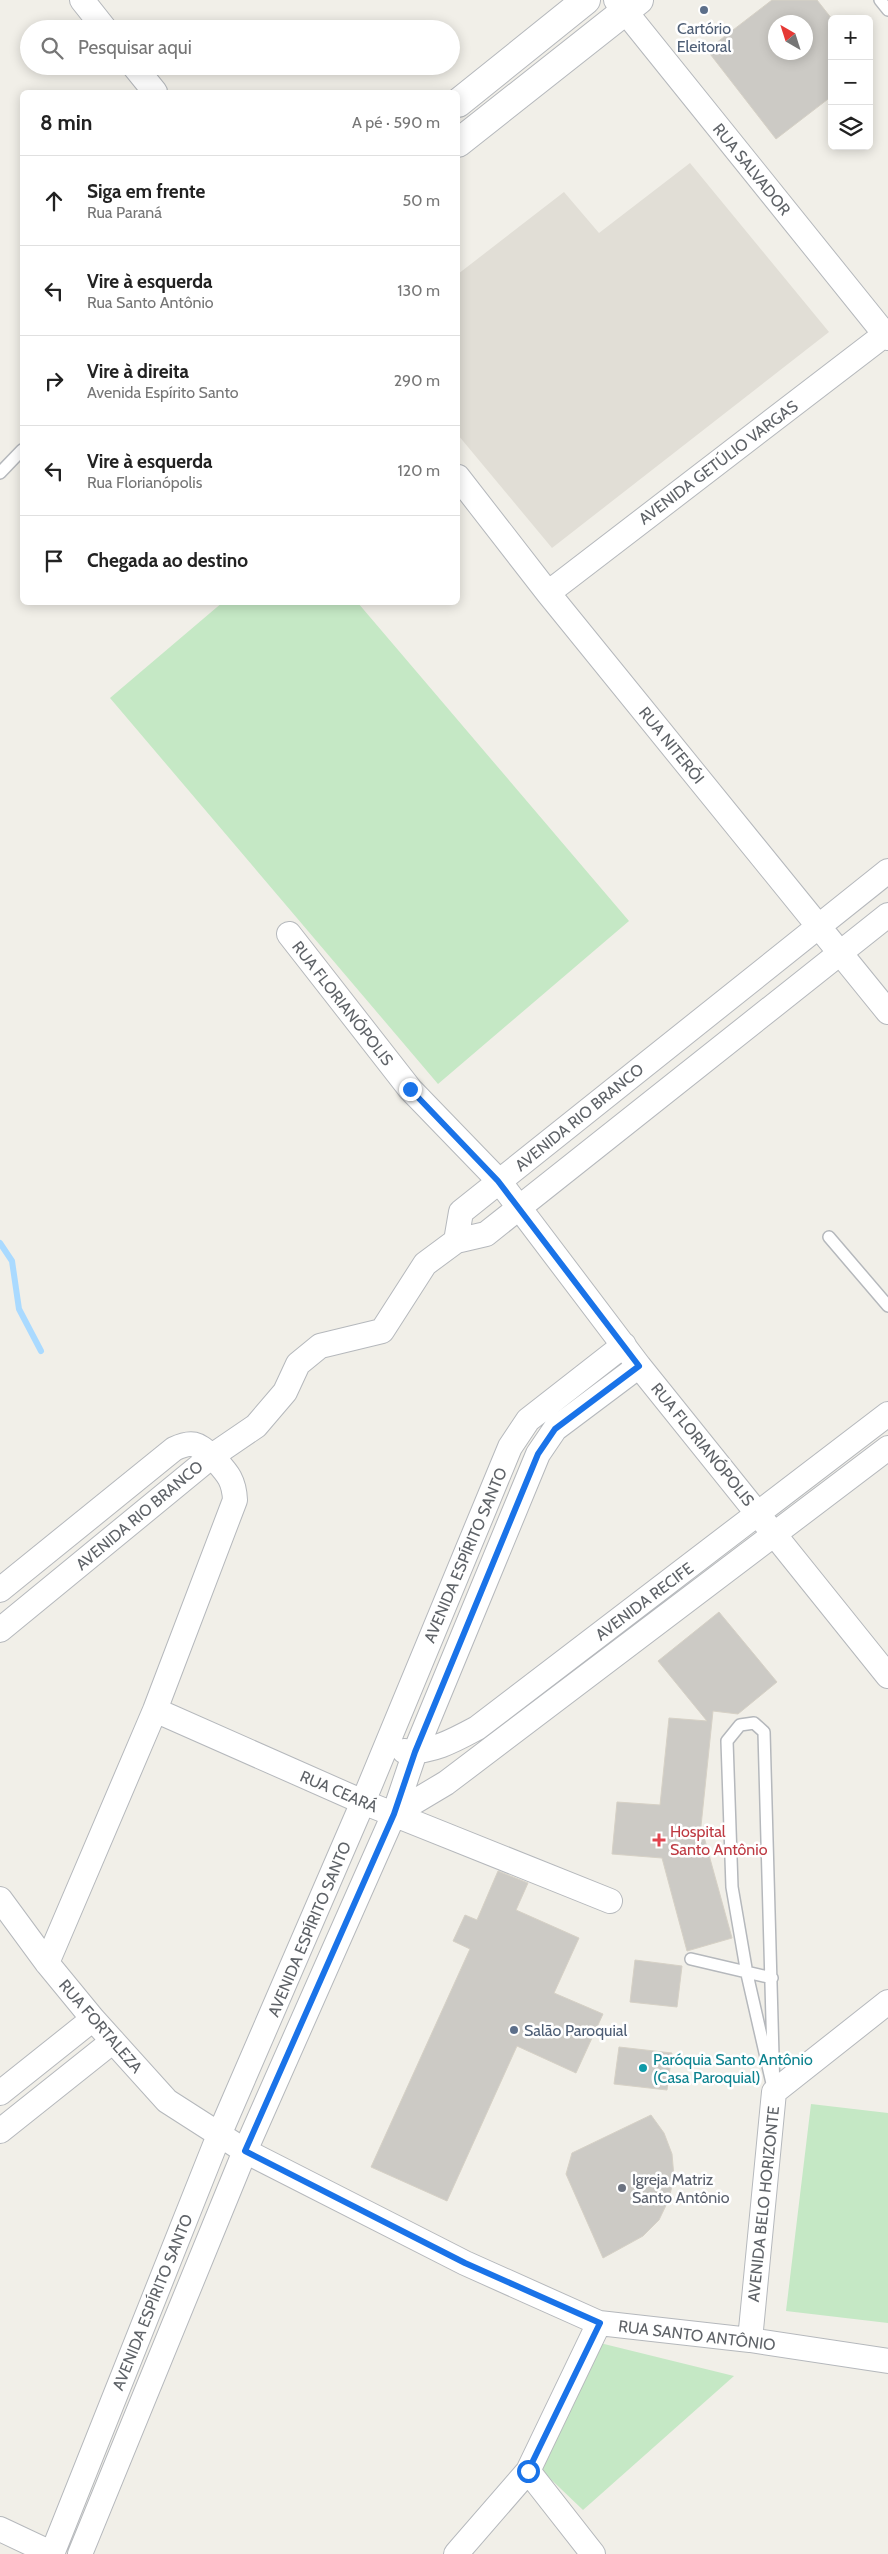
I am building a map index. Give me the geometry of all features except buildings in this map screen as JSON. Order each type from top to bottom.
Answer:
[{"type":"street","points":[[82,0],[98,20]]},
{"type":"street","points":[[460,101],[586,0]]},
{"type":"street","points":[[460,141],[627,4]]},
{"type":"street","name":"RUA SALVADOR","points":[[627,4],[887,334]]},
{"type":"street","points":[[141,75],[153,90]]},
{"type":"street","points":[[479,85],[499,110]]},
{"type":"street","name":"AVENIDA GETÚLIO VARGAS","points":[[548,593],[887,334]]},
{"type":"street","name":"RUA NITERÓI","points":[[460,480],[548,593],[888,1012]]},
{"type":"street","name":"AVENIDA RIO BRANCO","points":[[888,871],[461,1212],[456,1241],[486,1234],[888,915]]},
{"type":"street","name":"RUA FLORIANÓPOLIS","points":[[289,934],[410,1089],[498,1181],[639,1366],[776,1534],[888,1676]]},
{"type":"street","points":[[666,1047],[688,1074]]},
{"type":"street","points":[[590,1108],[612,1134]]},
{"type":"street","points":[[47,1963],[154,1710],[235,1500],[234,1485],[229,1475],[212,1456],[256,1426],[285,1392],[298,1364],[320,1346],[382,1331],[424,1264],[456,1241]]},
{"type":"street","name":"AVENIDA ESPÍRITO SANTO","points":[[52,2554],[219,2135],[363,1802],[510,1447],[528,1420],[624,1346]]},
{"type":"street","name":"AVENIDA ESPÍRITO SANTO","points":[[80,2554],[245,2151],[394,1814],[415,1752],[538,1454],[555,1429],[639,1366]]},
{"type":"street","name":"AVENIDA RECIFE","points":[[384,1749],[415,1752],[446,1745],[477,1728],[888,1414]]},
{"type":"street","points":[[856,1438],[880,1454]]},
{"type":"street","name":"AVENIDA RIO BRANCO","points":[[0,1590],[174,1449],[186,1443],[198,1445],[212,1456],[0,1630]]},
{"type":"street","name":"AVENIDA RECIFE","points":[[394,1814],[446,1783],[880,1454]]},
{"type":"street","points":[[35,1562],[54,1585]]},
{"type":"street","points":[[642,1602],[656,1624]]},
{"type":"street","name":"RUA CEARÁ","points":[[154,1710],[363,1802],[610,1901]]},
{"type":"street","name":"RUA FORTALEZA","points":[[0,1899],[47,1963],[93,2019],[167,2101],[219,2135]]},
{"type":"street","points":[[300,1948],[329,1960]]},
{"type":"street","name":"AVENIDA BELO HORIZONTE","points":[[750,2340],[774,2092],[888,2002]]},
{"type":"street","points":[[0,2093],[93,2019]]},
{"type":"street","points":[[0,2131],[113,2041]]},
{"type":"street","name":"RUA SANTO ANTÔNIO","points":[[219,2135],[245,2151],[465,2263],[600,2323],[750,2340],[888,2362]]},
{"type":"street","points":[[456,2554],[528,2471],[600,2323]]},
{"type":"street","points":[[135,2346],[160,2358]]},
{"type":"street","points":[[528,2471],[593,2554]]},
{"type":"street","points":[[0,2529],[52,2554]]},
{"type":"lane","points":[[880,0],[888,10]]},
{"type":"lane","points":[[0,473],[20,452]]},
{"type":"lane","points":[[830,1237],[888,1306]]},
{"type":"lane","points":[[754,1723],[764,1732],[774,2092],[746,1974],[732,1887],[727,1741],[740,1724],[754,1723]]},
{"type":"lane","points":[[691,1959],[746,1974],[772,1978]]},
{"type":"shaded area","points":[[690,163],[829,332],[552,548],[460,437],[460,272],[564,192],[599,233]]},
{"type":"green space","points":[[219,605],[360,605],[629,921],[438,1084],[110,698]]},
{"type":"green space","points":[[811,2104],[888,2113],[888,2323],[786,2311]]},
{"type":"green space","points":[[600,2343],[734,2376],[583,2510],[538,2467]]},
{"type":"waterway","points":[[0,1243],[12,1261],[19,1309],[41,1351]]},
{"type":"place","name":"Cartório Eleitoral","points":[[704,10]]},
{"type":"place","name":"Hospital Santo Antônio","points":[[659,1840]]},
{"type":"place","name":"Salão Paroquial","points":[[514,2030]]},
{"type":"place","name":"Paróquia Santo Antônio (Casa Paroquial)","points":[[643,2068]]},
{"type":"place","name":"Igreja Matriz Santo Antônio","points":[[622,2188]]},
{"type":"route","points":[[410,1089],[498,1181],[639,1366],[555,1429],[538,1454],[415,1752],[394,1814],[245,2151],[465,2263],[600,2323],[528,2471]]}]
